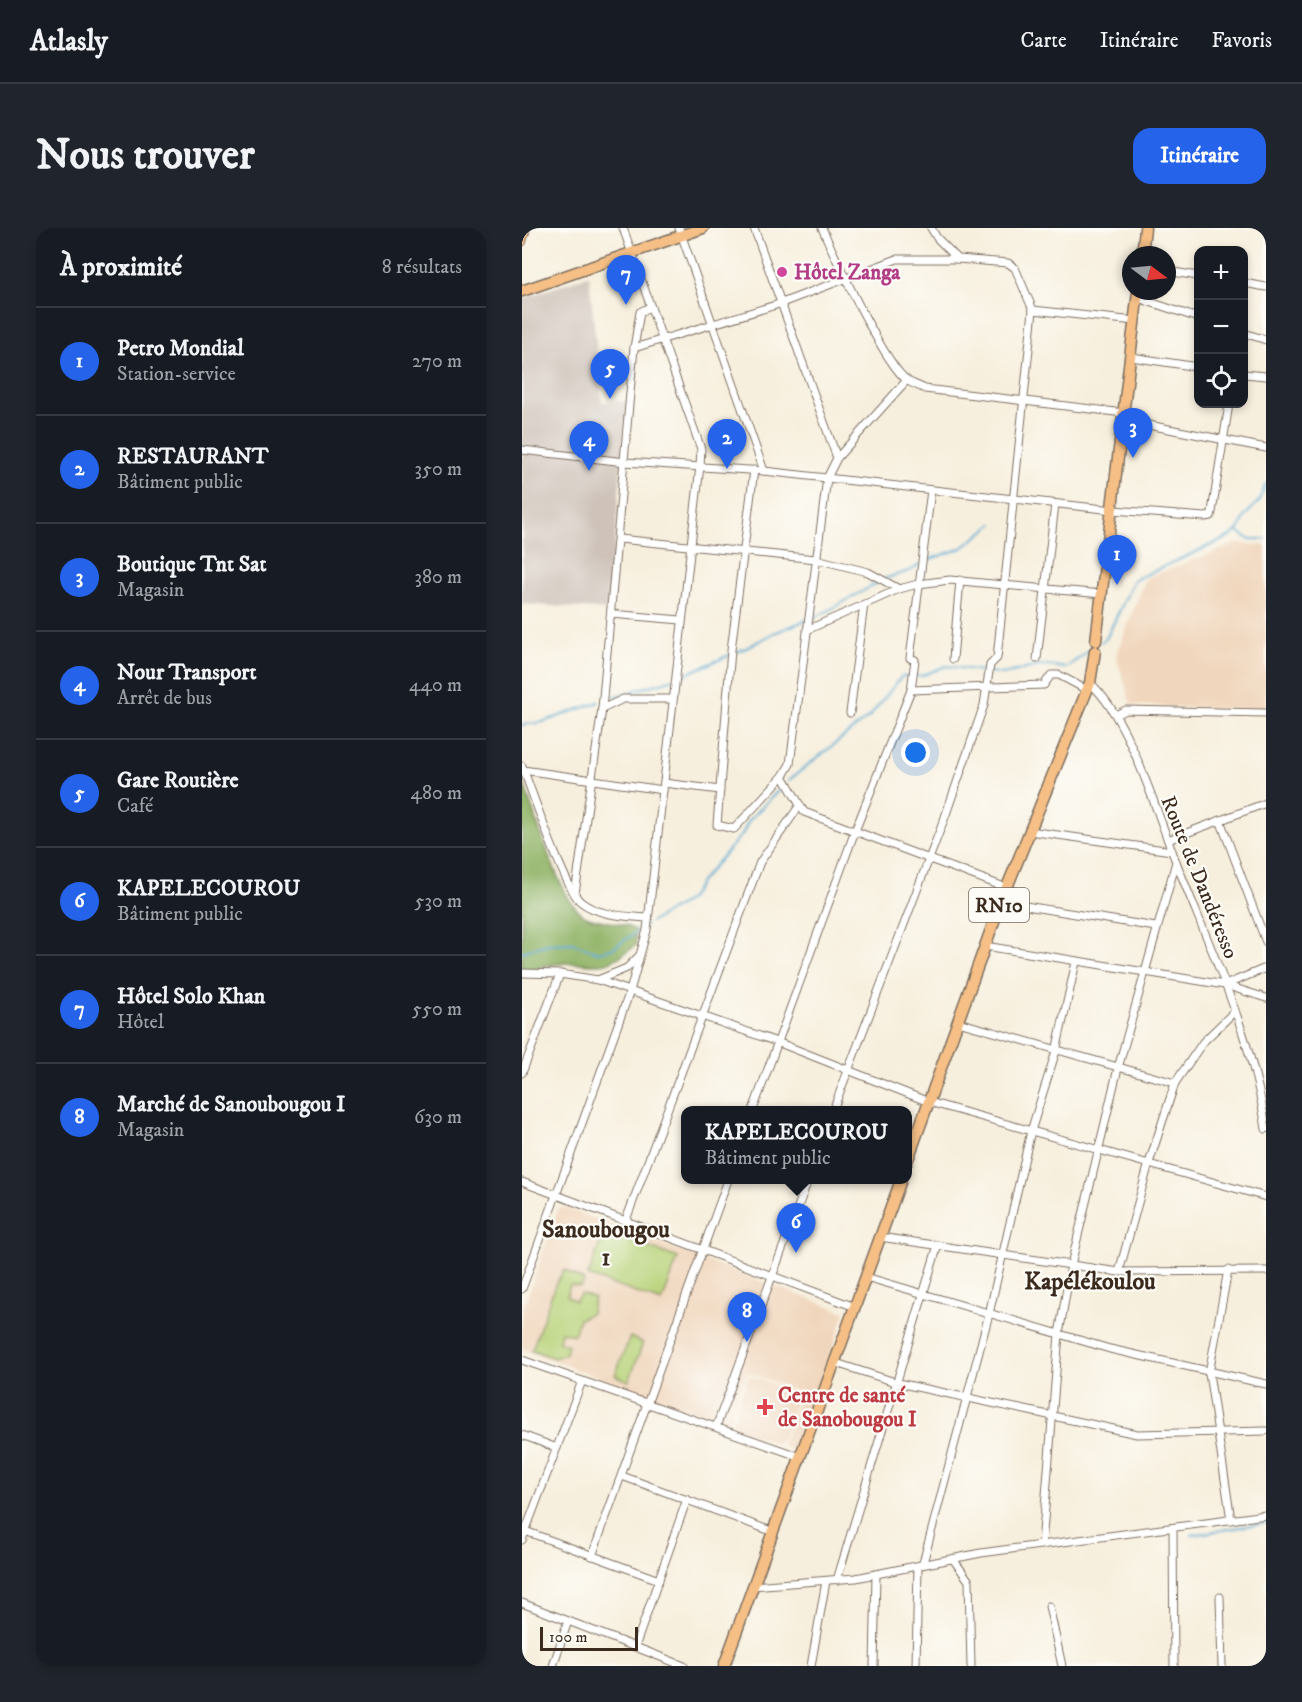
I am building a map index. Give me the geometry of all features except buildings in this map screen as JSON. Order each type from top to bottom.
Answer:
[{"type":"highway","points":[[522,291],[632,253],[680,232],[702,228]]},
{"type":"highway","points":[[1143,246],[1145,228]]},
{"type":"highway","name":"RN10","points":[[912,1148],[1028,830],[1088,687],[1113,510],[1137,300]]},
{"type":"highway","points":[[724,1666],[771,1531],[836,1363],[899,1184]]},
{"type":"main road","points":[[522,242],[526,228]]},
{"type":"street","points":[[522,1289],[630,991],[647,930],[701,449],[623,228]]},
{"type":"street","points":[[754,228],[779,304],[837,458]]},
{"type":"street","points":[[822,228],[846,280],[894,365],[907,380],[925,388],[1124,417],[1266,448]]},
{"type":"street","points":[[931,228],[937,238],[958,259]]},
{"type":"street","points":[[680,232],[764,471]]},
{"type":"street","points":[[634,348],[779,304],[897,260],[958,259],[1008,263],[1015,268],[1033,310],[997,658],[990,665],[984,705],[929,858],[834,1106]]},
{"type":"street","points":[[1176,272],[1194,275]]},
{"type":"street","points":[[1248,285],[1266,287]]},
{"type":"street","points":[[1151,300],[1194,316]]},
{"type":"street","points":[[575,894],[594,778],[602,709],[619,539],[625,462],[623,453],[634,348],[640,312],[650,307]]},
{"type":"street","points":[[1033,310],[1135,321]]},
{"type":"street","points":[[1248,334],[1266,340]]},
{"type":"street","points":[[1131,357],[1194,366]]},
{"type":"street","points":[[1248,374],[1266,376]]},
{"type":"street","points":[[754,470],[742,553],[717,825],[734,829],[784,777],[790,764],[827,478],[837,458],[907,380]]},
{"type":"street","points":[[522,450],[625,462],[764,471],[1113,510],[1211,516],[1229,408]]},
{"type":"street","points":[[754,1106],[855,831],[911,690],[915,660],[910,657],[931,490]]},
{"type":"street","points":[[1037,658],[1055,504]]},
{"type":"street","points":[[619,539],[816,559],[868,572],[899,589]]},
{"type":"street","points":[[807,630],[899,589],[918,584],[960,580],[1102,594]]},
{"type":"street","points":[[953,659],[960,580]]},
{"type":"street","points":[[850,713],[864,604]]},
{"type":"street","points":[[611,614],[681,620]]},
{"type":"street","points":[[911,690],[987,681],[1044,685],[1051,675],[1059,675],[1088,687]]},
{"type":"street","name":"Route de Dandéresso","points":[[1088,687],[1116,715],[1168,840],[1225,985],[1264,1097],[1266,1129]]},
{"type":"street","points":[[602,709],[623,699],[672,699]]},
{"type":"street","points":[[1116,715],[1126,710],[1266,713]]},
{"type":"street","points":[[647,919],[610,915],[580,902],[564,874],[523,768],[663,786],[720,790]]},
{"type":"street","points":[[784,777],[804,812],[1007,888]]},
{"type":"street","points":[[1168,840],[1266,803]]},
{"type":"street","points":[[626,1220],[760,862],[800,805]]},
{"type":"street","points":[[1221,820],[1266,942]]},
{"type":"street","points":[[1028,830],[1172,851]]},
{"type":"street","points":[[1042,1545],[1059,1334],[1071,1265],[1118,1068],[1176,862]]},
{"type":"street","points":[[1001,902],[1156,927]]},
{"type":"street","points":[[985,946],[1144,974],[1225,985],[1266,999]]},
{"type":"street","points":[[598,980],[627,968],[640,956]]},
{"type":"street","points":[[916,1666],[921,1564],[989,1314],[1031,1131],[1056,1052],[1076,962]]},
{"type":"street","points":[[1225,985],[1266,968]]},
{"type":"street","points":[[522,973],[560,974],[598,980],[777,1042],[929,1102],[1266,1197]]},
{"type":"street","points":[[522,1072],[560,974]]},
{"type":"street","points":[[1119,1272],[1149,1163],[1175,1083],[1203,1042],[1234,1012]]},
{"type":"street","points":[[958,1022],[1056,1052],[1175,1083]]},
{"type":"street","points":[[522,1182],[855,1307]]},
{"type":"street","points":[[592,1556],[726,1184]]},
{"type":"street","points":[[716,1427],[806,1184]]},
{"type":"street","points":[[880,1236],[1119,1272],[1266,1271]]},
{"type":"street","points":[[837,1580],[938,1245]]},
{"type":"street","points":[[1228,1270],[1209,1373],[1220,1433],[1231,1521]]},
{"type":"street","points":[[866,1277],[1059,1334],[1209,1373],[1266,1384]]},
{"type":"street","points":[[522,1360],[801,1457]]},
{"type":"street","points":[[836,1363],[898,1383],[1137,1434],[1266,1431]]},
{"type":"street","points":[[522,1540],[582,1381]]},
{"type":"street","points":[[522,1436],[557,1448]]},
{"type":"street","points":[[622,1476],[771,1531]]},
{"type":"street","points":[[635,1647],[687,1499]]},
{"type":"street","points":[[752,1586],[837,1580],[953,1558],[1266,1515]]},
{"type":"street","points":[[1173,1528],[1174,1666]]},
{"type":"street","points":[[525,1531],[659,1580]]},
{"type":"street","points":[[953,1558],[969,1581],[971,1666]]},
{"type":"street","points":[[874,1666],[876,1574]]},
{"type":"street","points":[[811,1666],[826,1581]]},
{"type":"street","points":[[1220,1597],[1222,1666]]},
{"type":"street","points":[[522,1603],[684,1666]]},
{"type":"street","points":[[1049,1606],[1062,1666]]},
{"type":"street","points":[[553,1666],[568,1621]]},
{"type":"shaded area","points":[[589,275],[602,402],[627,401],[609,610],[522,604],[522,299]]},
{"type":"shaded area","points":[[1238,543],[1266,546],[1266,710],[1131,705],[1116,655],[1146,578]]},
{"type":"shaded area","points":[[563,1207],[845,1312],[797,1452],[782,1446],[801,1393],[747,1372],[728,1425],[522,1349],[522,1311],[558,1210]]},
{"type":"shaded area","name":"Centre de santé de Sanobougou I","points":[[748,1375],[798,1394],[783,1439],[776,1443],[736,1429],[732,1421]]},
{"type":"green space","points":[[522,779],[556,872],[573,905],[589,917],[635,930],[636,945],[623,955],[605,963],[558,964],[522,970]]},
{"type":"green space","points":[[604,1232],[678,1258],[662,1302],[588,1276]]},
{"type":"green space","points":[[564,1270],[584,1281],[581,1287],[570,1285],[567,1296],[575,1301],[581,1294],[594,1298],[591,1313],[579,1319],[574,1335],[561,1332],[559,1342],[568,1345],[566,1354],[554,1358],[532,1350],[555,1285]]},
{"type":"green space","points":[[630,1337],[643,1343],[629,1381],[615,1375]]},
{"type":"waterway","points":[[1101,642],[1106,639],[1134,580],[1231,536],[1240,528],[1245,516],[1259,501],[1266,483]]},
{"type":"waterway","points":[[925,561],[962,548],[993,524]]},
{"type":"waterway","points":[[1237,531],[1249,539],[1266,539]]},
{"type":"waterway","points":[[884,579],[912,570],[920,564]]},
{"type":"waterway","points":[[679,677],[746,648],[774,633],[824,613],[879,582]]},
{"type":"waterway","points":[[789,780],[870,716],[902,676],[921,676],[946,666],[1003,674],[1043,665],[1066,668],[1091,649]]},
{"type":"waterway","points":[[605,699],[674,679]]},
{"type":"waterway","points":[[522,725],[543,722],[599,702]]},
{"type":"waterway","points":[[651,922],[689,900],[701,881],[743,833],[749,820],[785,784]]},
{"type":"waterway","points":[[522,952],[548,944],[573,943],[598,952],[612,949],[646,925]]},
{"type":"waterway","points":[[1191,1535],[1266,1523]]},
{"type":"place","name":"Hôtel Zanga","points":[[782,272]]},
{"type":"place","name":"Hôtel Solo Khan","points":[[626,305]]},
{"type":"place","name":"Gare Routière","points":[[610,399]]},
{"type":"place","name":"Boutique Tnt Sat","points":[[1133,458]]},
{"type":"place","name":"RESTAURANT","points":[[727,469]]},
{"type":"place","name":"Nour Transport","points":[[589,471]]},
{"type":"place","name":"Petro Mondial","points":[[1117,585]]},
{"type":"place","name":"KAPELECOUROU","points":[[796,1253]]},
{"type":"place","name":"Marché de Sanoubougou I","points":[[747,1342]]},
{"type":"place","name":"Centre de santé de Sanobougou I","points":[[765,1407]]},
{"type":"district","name":"Sanoubougou 1","points":[[606,1243]]},
{"type":"district","name":"Kapélékoulou","points":[[1090,1281]]}]
